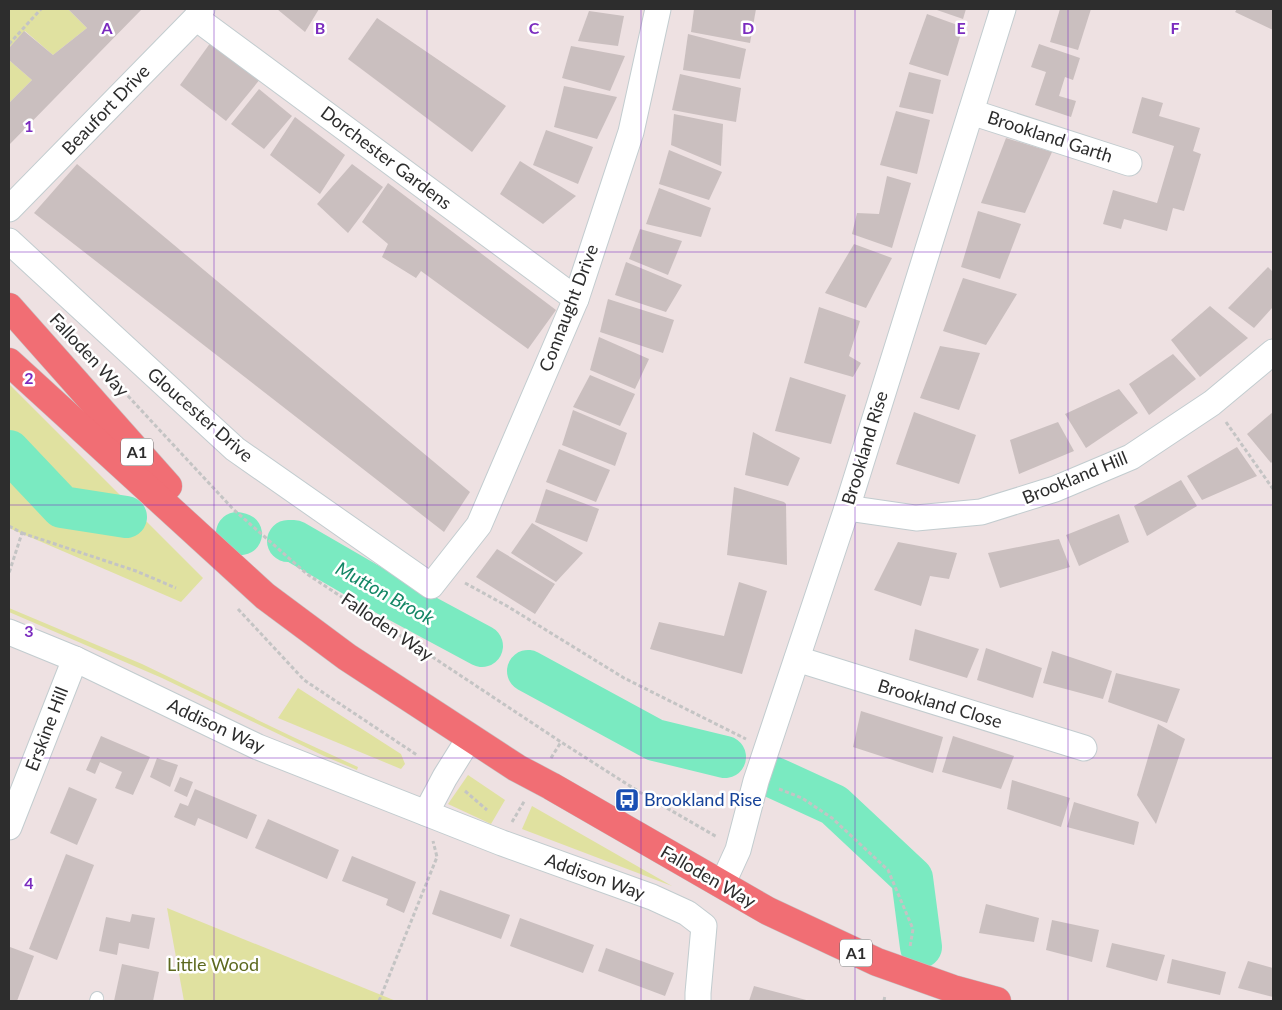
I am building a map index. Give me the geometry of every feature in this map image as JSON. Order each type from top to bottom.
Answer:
[{"type":"highway","name":"Falloden Way","points":[[9,307],[265,596]]},
{"type":"highway","name":"Falloden Way","points":[[9,362],[265,596],[346,657],[517,768],[768,911],[877,962],[966,993],[997,1001]]},
{"type":"street","name":"Connaught Drive","points":[[437,578],[479,525],[576,299],[631,132],[658,9]]},
{"type":"street","name":"Brookland Rise","points":[[722,885],[738,850],[766,749],[847,508],[1003,9]]},
{"type":"street","name":"Dorchester Gardens","points":[[194,12],[576,299]]},
{"type":"street","name":"Beaufort Drive","points":[[9,209],[194,12]]},
{"type":"street","name":"Brookland Garth","points":[[971,112],[1129,163]]},
{"type":"street","name":"Gloucester Drive","points":[[9,242],[235,449],[437,578]]},
{"type":"street","name":"Brookland Hill","points":[[847,508],[916,518],[981,512],[1055,489],[1131,457],[1212,403],[1273,352]]},
{"type":"street","name":"Addison Way","points":[[9,632],[74,660],[258,747],[502,843],[652,897],[687,913],[704,926],[698,1001]]},
{"type":"street","name":"Brookland Close","points":[[797,659],[1084,748]]},
{"type":"street","name":"Erskine Hill","points":[[9,827],[74,660]]},
{"type":"street","points":[[426,814],[445,776],[470,737]]},
{"type":"path","points":[[9,44],[41,9]]},
{"type":"path","name":"Falloden Way","points":[[83,349],[233,509],[307,574],[561,742],[641,793],[718,838]]},
{"type":"path","points":[[1212,403],[1273,489]]},
{"type":"path","points":[[9,526],[22,533],[136,571],[176,588]]},
{"type":"path","points":[[9,573],[22,533]]},
{"type":"path","points":[[437,578],[507,606],[624,678],[766,749]]},
{"type":"path","points":[[553,755],[561,742]]},
{"type":"path","points":[[756,781],[802,798],[810,803],[832,818],[888,870],[913,929],[910,947]]},
{"type":"path","points":[[462,788],[488,811]]},
{"type":"path","points":[[508,828],[524,802]]},
{"type":"path","points":[[379,1001],[437,857]]},
{"type":"path","points":[[884,1001],[885,995]]},
{"type":"green space","points":[[9,9],[68,9],[87,28],[53,55],[25,31],[9,48]]},
{"type":"green space","points":[[9,60],[32,80],[9,103]]},
{"type":"green space","points":[[9,384],[203,578],[181,602],[9,528]]},
{"type":"green space","points":[[9,608],[142,664],[358,767],[357,770],[162,678],[9,612]]},
{"type":"green space","points":[[298,688],[401,754],[405,764],[401,769],[278,718]]},
{"type":"green space","points":[[468,775],[505,800],[491,824],[448,804]]},
{"type":"green space","points":[[532,806],[672,886],[522,829]]},
{"type":"green space","name":"Little Wood","points":[[167,908],[396,1001],[184,1001]]},
{"type":"building","points":[[68,9],[142,9],[9,145],[9,103],[32,80],[9,60],[9,48],[24,31],[53,55],[87,28]]},
{"type":"building","points":[[277,9],[319,9],[305,32]]},
{"type":"building","points":[[694,9],[756,9],[750,43],[691,32]]},
{"type":"building","points":[[934,9],[966,9],[963,19]]},
{"type":"building","points":[[1060,9],[1091,9],[1078,50],[1050,42]]},
{"type":"building","points":[[1237,9],[1273,9],[1273,30],[1235,12]]},
{"type":"building","points":[[589,11],[624,16],[618,46],[578,41]]},
{"type":"building","points":[[927,14],[963,27],[948,76],[909,64]]},
{"type":"building","points":[[377,18],[506,106],[472,152],[348,59]]},
{"type":"building","points":[[688,34],[746,49],[740,79],[683,70]]},
{"type":"building","points":[[211,42],[261,78],[226,121],[180,85]]},
{"type":"building","points":[[1039,44],[1080,58],[1073,80],[1065,77],[1059,96],[1076,101],[1071,117],[1035,105],[1046,72],[1031,67]]},
{"type":"building","points":[[571,46],[625,56],[610,91],[562,78]]},
{"type":"building","points":[[909,72],[941,80],[933,114],[899,107]]},
{"type":"building","points":[[680,74],[741,88],[736,122],[672,110]]},
{"type":"building","points":[[564,86],[617,97],[597,139],[554,127]]},
{"type":"building","points":[[259,89],[292,116],[264,149],[231,124]]},
{"type":"building","points":[[1142,97],[1163,103],[1159,116],[1200,128],[1193,151],[1201,154],[1184,211],[1173,208],[1167,231],[1124,219],[1121,229],[1103,224],[1113,190],[1157,203],[1174,146],[1132,133]]},
{"type":"building","points":[[896,111],[930,120],[917,174],[880,165]]},
{"type":"building","points":[[674,114],[723,124],[721,166],[671,145]]},
{"type":"building","points":[[295,117],[345,155],[320,194],[270,155]]},
{"type":"building","points":[[546,130],[593,147],[578,184],[533,165]]},
{"type":"building","points":[[1006,138],[1052,152],[1025,213],[981,203]]},
{"type":"building","points":[[669,150],[722,172],[709,200],[659,184]]},
{"type":"building","points":[[520,161],[576,196],[543,224],[500,194]]},
{"type":"building","points":[[77,164],[470,492],[444,532],[34,213]]},
{"type":"building","points":[[352,164],[383,187],[348,233],[317,204]]},
{"type":"building","points":[[887,176],[911,183],[892,248],[852,234],[857,213],[879,214]]},
{"type":"building","points":[[388,183],[556,310],[528,349],[421,271],[416,278],[382,257],[388,244],[362,222]]},
{"type":"building","points":[[659,188],[711,208],[701,237],[646,224]]},
{"type":"building","points":[[978,211],[1021,224],[1000,279],[961,267]]},
{"type":"building","points":[[640,229],[682,241],[668,275],[629,259]]},
{"type":"building","points":[[854,244],[892,258],[866,308],[825,293]]},
{"type":"building","points":[[626,262],[682,285],[666,312],[615,295]]},
{"type":"building","points":[[1268,267],[1273,272],[1273,307],[1254,328],[1228,308]]},
{"type":"building","points":[[963,278],[1017,294],[986,345],[943,331]]},
{"type":"building","points":[[608,299],[674,320],[663,353],[600,332]]},
{"type":"building","points":[[1210,306],[1248,338],[1200,377],[1171,340]]},
{"type":"building","points":[[819,307],[860,321],[849,356],[861,363],[853,377],[804,363]]},
{"type":"building","points":[[599,337],[649,359],[635,389],[590,370]]},
{"type":"building","points":[[940,346],[980,353],[959,410],[920,398]]},
{"type":"building","points":[[1173,354],[1196,379],[1149,415],[1129,384]]},
{"type":"building","points":[[590,375],[635,394],[620,426],[573,407]]},
{"type":"building","points":[[790,377],[846,395],[831,444],[775,431]]},
{"type":"building","points":[[1119,389],[1138,413],[1086,448],[1065,414]]},
{"type":"building","points":[[573,410],[627,433],[615,466],[562,445]]},
{"type":"building","points":[[914,412],[976,435],[959,484],[896,464]]},
{"type":"building","points":[[1273,412],[1273,461],[1271,463],[1247,434]]},
{"type":"building","points":[[1058,422],[1074,451],[1019,474],[1010,440]]},
{"type":"building","points":[[753,432],[800,458],[788,486],[745,475]]},
{"type":"building","points":[[1237,447],[1257,476],[1202,500],[1187,476]]},
{"type":"building","points":[[559,449],[610,470],[596,502],[546,482]]},
{"type":"building","points":[[1181,480],[1197,506],[1147,536],[1134,506]]},
{"type":"building","points":[[734,487],[786,504],[787,565],[727,555]]},
{"type":"building","points":[[546,489],[599,509],[587,542],[535,522]]},
{"type":"building","points":[[1119,514],[1129,542],[1079,566],[1066,535]]},
{"type":"building","points":[[532,523],[583,553],[556,582],[511,553]]},
{"type":"building","points":[[1059,539],[1070,567],[1000,588],[988,553]]},
{"type":"building","points":[[898,542],[957,553],[949,579],[930,576],[921,606],[874,590]]},
{"type":"building","points":[[497,549],[555,584],[535,614],[476,577]]},
{"type":"building","points":[[739,582],[767,591],[742,674],[650,649],[659,622],[724,636]]},
{"type":"building","points":[[915,629],[979,649],[967,678],[909,660]]},
{"type":"building","points":[[986,648],[1042,668],[1033,698],[977,680]]},
{"type":"building","points":[[1052,651],[1112,671],[1103,699],[1043,683]]},
{"type":"building","points":[[1116,673],[1180,689],[1167,723],[1108,702]]},
{"type":"building","points":[[861,711],[943,737],[933,773],[853,747]]},
{"type":"building","points":[[1158,724],[1185,739],[1156,824],[1137,795]]},
{"type":"building","points":[[101,736],[150,757],[133,795],[115,788],[122,772],[100,762],[95,774],[86,770]]},
{"type":"building","points":[[953,736],[1014,756],[1001,789],[942,772]]},
{"type":"building","points":[[157,758],[178,765],[170,787],[150,777]]},
{"type":"building","points":[[180,777],[193,782],[187,797],[174,791]]},
{"type":"building","points":[[1012,780],[1070,798],[1061,827],[1007,809]]},
{"type":"building","points":[[69,787],[97,799],[77,845],[50,833]]},
{"type":"building","points":[[195,789],[257,815],[247,839],[198,818],[195,826],[174,817],[180,803],[188,806]]},
{"type":"building","points":[[1074,802],[1139,822],[1134,845],[1067,827]]},
{"type":"building","points":[[268,819],[339,850],[327,879],[255,848]]},
{"type":"building","points":[[66,854],[94,865],[57,960],[29,949]]},
{"type":"building","points":[[352,856],[416,882],[404,913],[386,905],[388,899],[342,881]]},
{"type":"building","points":[[440,890],[510,915],[501,939],[432,914]]},
{"type":"building","points":[[986,904],[1039,918],[1034,942],[979,933]]},
{"type":"building","points":[[132,914],[155,918],[149,949],[119,943],[117,955],[99,951],[106,917],[130,922]]},
{"type":"building","points":[[520,918],[594,945],[583,973],[510,946]]},
{"type":"building","points":[[1052,920],[1099,930],[1092,962],[1046,950]]},
{"type":"building","points":[[1112,943],[1165,955],[1157,981],[1106,967]]},
{"type":"building","points":[[10,947],[34,956],[17,1001],[9,1001]]},
{"type":"building","points":[[606,948],[674,973],[665,996],[598,971]]},
{"type":"building","points":[[1172,959],[1226,972],[1220,995],[1167,983]]},
{"type":"building","points":[[1248,961],[1273,968],[1273,997],[1238,988]]},
{"type":"building","points":[[122,964],[159,972],[153,1001],[114,1001]]},
{"type":"building","points":[[754,986],[810,1001],[749,1001]]},
{"type":"waterway","name":"Mutton Brook","points":[[9,451],[62,507],[126,517]]},
{"type":"waterway","name":"Mutton Brook","points":[[237,533],[241,534]]},
{"type":"waterway","name":"Mutton Brook","points":[[288,541],[294,541],[389,596],[482,646]]},
{"type":"waterway","name":"Mutton Brook","points":[[528,671],[655,740],[725,757]]},
{"type":"waterway","name":"Mutton Brook","points":[[775,778],[834,805],[912,878],[921,947]]},
{"type":"place","name":"Brookland Rise","points":[[627,800]]}]
